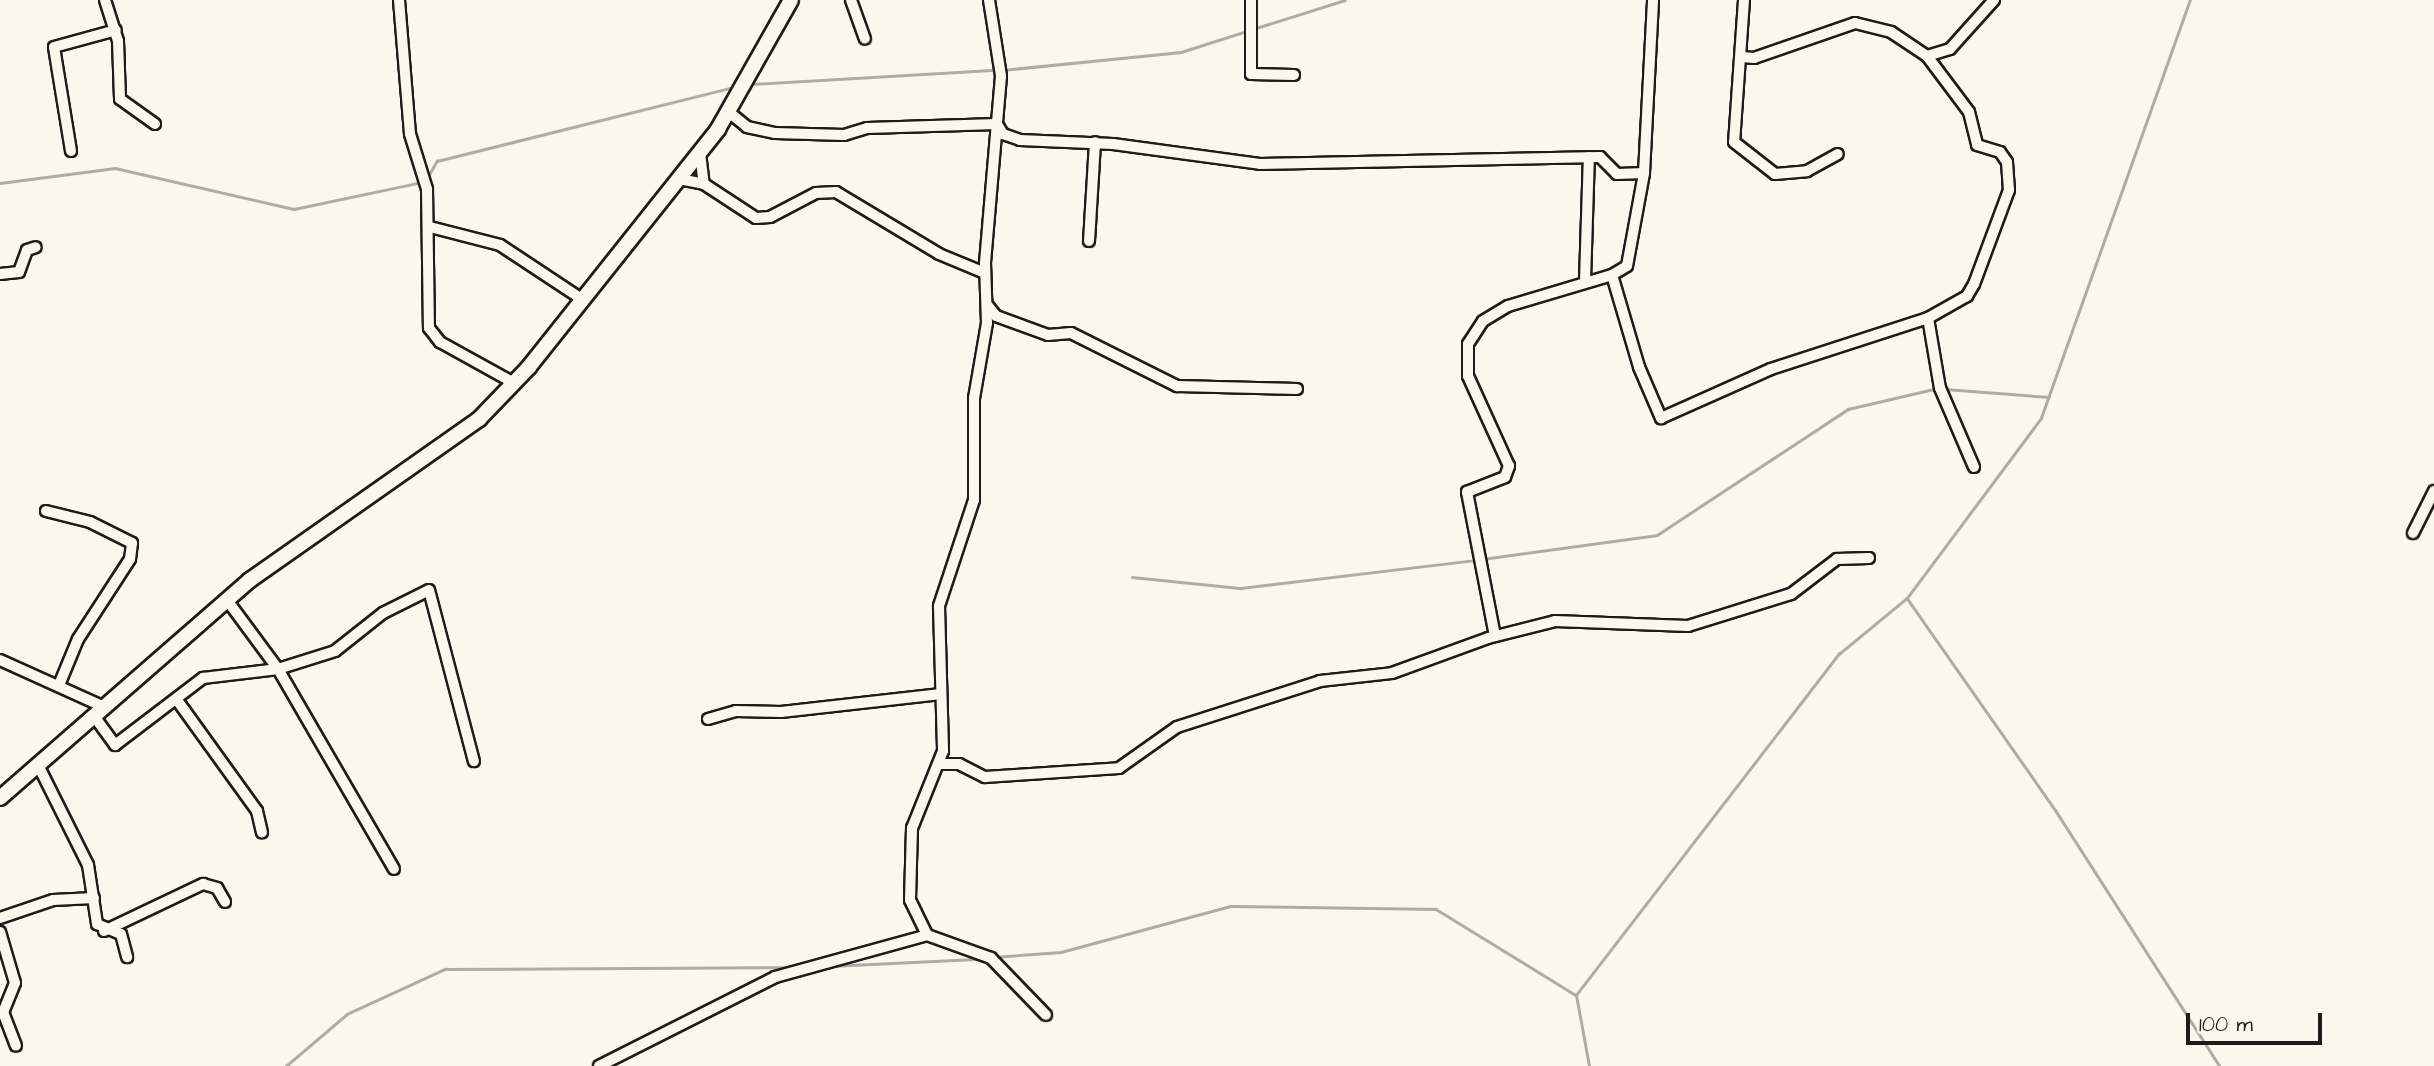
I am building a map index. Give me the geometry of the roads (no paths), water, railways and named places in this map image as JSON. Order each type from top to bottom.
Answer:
[{"type":"main road","points":[[0,798],[228,600],[316,530],[426,460],[480,419],[514,383],[583,300],[730,113],[791,0]]},
{"type":"street","points":[[105,0],[116,30],[120,99],[155,124]]},
{"type":"street","points":[[399,0],[410,135],[428,189],[429,328],[440,342],[514,383]]},
{"type":"street","points":[[851,0],[865,38]]},
{"type":"street","points":[[927,934],[910,900],[911,836],[941,764],[938,615],[974,500],[974,388],[988,306],[985,273],[1001,76],[989,0]]},
{"type":"street","points":[[1251,0],[1251,74],[1294,75]]},
{"type":"street","points":[[1495,636],[1467,492],[1505,477],[1508,466],[1468,376],[1468,344],[1495,313],[1585,281],[1612,275],[1627,266],[1633,251],[1644,173],[1653,0]]},
{"type":"street","points":[[1744,0],[1734,142],[1775,174],[1807,172],[1838,154]]},
{"type":"street","points":[[1927,56],[1950,49],[1994,0]]},
{"type":"street","points":[[1612,275],[1639,367],[1661,418],[1771,369],[1928,318],[1967,296],[1974,284],[2010,174],[2000,152],[1977,145],[1969,112],[1927,56],[1902,37],[1863,23],[1754,58],[1742,57]]},
{"type":"street","points":[[71,151],[54,47],[116,30]]},
{"type":"street","points":[[730,113],[747,127],[822,135],[997,124]]},
{"type":"street","points":[[997,124],[1003,134],[1020,140],[1095,142],[1272,165],[1604,158],[1617,174],[1644,173]]},
{"type":"street","points":[[1089,241],[1095,142]]},
{"type":"street","points":[[700,153],[704,184]]},
{"type":"street","points":[[1585,281],[1589,158]]},
{"type":"street","points":[[679,179],[704,184],[756,218],[770,217],[816,193],[836,192],[939,254],[985,273]]},
{"type":"street","points":[[430,227],[500,245],[583,300]]},
{"type":"street","points":[[0,274],[19,272],[27,250],[36,247]]},
{"type":"street","points":[[988,306],[996,316],[1048,335],[1071,333],[1177,386],[1297,389]]},
{"type":"street","points":[[1928,318],[1940,388],[1974,467]]},
{"type":"street","points":[[2413,533],[2434,491]]},
{"type":"street","points":[[46,511],[90,522],[132,542],[130,559],[78,639],[59,685]]},
{"type":"street","points":[[941,764],[959,764],[985,777],[1119,768],[1161,736],[1229,707],[1320,681],[1392,673],[1495,636],[1555,621],[1688,626],[1791,594],[1837,558],[1869,558]]},
{"type":"street","points":[[0,660],[59,685],[99,712],[115,745],[177,701],[203,678],[278,669],[335,651],[383,613],[429,590],[474,761]]},
{"type":"street","points":[[228,600],[278,669],[394,869]]},
{"type":"street","points":[[708,719],[736,711],[781,712],[941,694]]},
{"type":"street","points":[[177,701],[257,811],[262,832]]},
{"type":"street","points":[[37,765],[88,865],[97,924],[104,931],[121,934],[127,957]]},
{"type":"street","points":[[104,931],[203,884],[217,888],[225,902]]},
{"type":"street","points":[[0,918],[53,900],[94,898]]},
{"type":"street","points":[[0,932],[15,984],[3,1012],[16,1046]]},
{"type":"street","points":[[599,1066],[775,977],[927,934],[991,958],[1046,1015]]},
{"type":"waterway","points":[[1253,29],[1345,0]]},
{"type":"waterway","points":[[1589,1066],[1576,995],[1839,654],[1907,598],[2041,418],[2190,0]]},
{"type":"waterway","points":[[1002,70],[1181,52],[1247,31]]},
{"type":"waterway","points":[[751,84],[996,70]]},
{"type":"waterway","points":[[427,178],[437,161],[737,86]]},
{"type":"waterway","points":[[0,183],[115,168],[294,209],[422,182]]},
{"type":"waterway","points":[[1482,559],[1657,535],[1848,409],[1938,388]]},
{"type":"waterway","points":[[1945,389],[2049,397]]},
{"type":"waterway","points":[[1132,577],[1241,588],[1476,560]]},
{"type":"waterway","points":[[1907,598],[2056,811],[2220,1066]]},
{"type":"waterway","points":[[994,957],[1061,952],[1230,906],[1436,909],[1576,995]]},
{"type":"waterway","points":[[830,966],[981,959]]},
{"type":"waterway","points":[[286,1066],[347,1014],[445,969],[796,967]]}]
